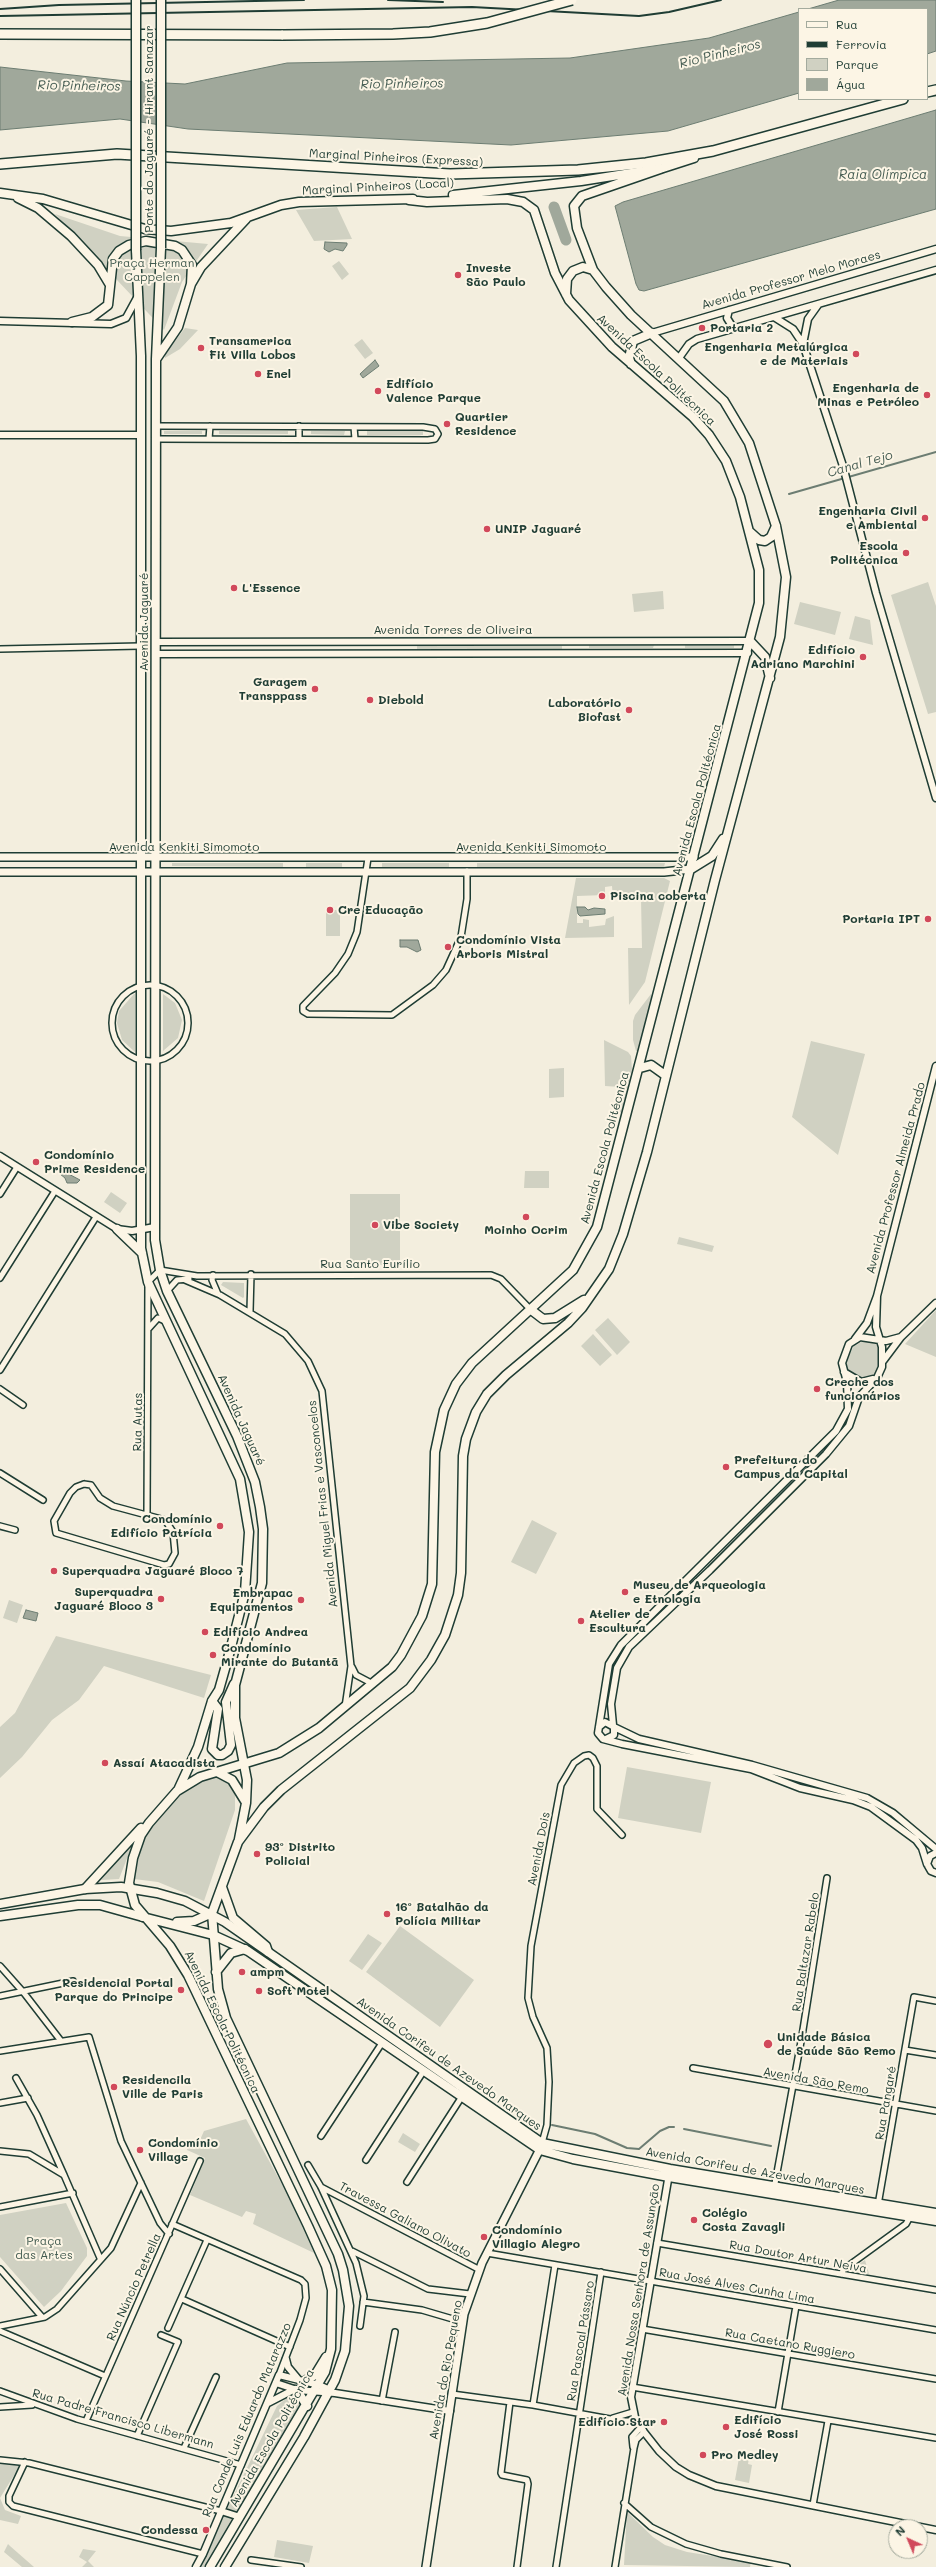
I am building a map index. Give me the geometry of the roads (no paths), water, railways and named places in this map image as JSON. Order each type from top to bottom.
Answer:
[{"type":"highway","points":[[0,34],[393,34],[437,31],[487,23],[572,0]]},
{"type":"highway","name":"Marginal Pinheiros (Expressa)","points":[[0,164],[127,155],[394,172],[484,174],[597,169],[713,151],[899,100]]},
{"type":"main road","name":"Ponte do Jaguaré - Hirant Sanazar","points":[[136,0],[136,263]]},
{"type":"main road","name":"Ponte do Jaguaré - Hirant Sanazar","points":[[161,0],[161,258]]},
{"type":"main road","name":"Marginal Pinheiros (Local)","points":[[0,193],[62,203],[158,231],[207,228],[246,218],[281,205],[304,201],[409,200],[580,181],[663,168],[713,151]]},
{"type":"main road","name":"Avenida Escola Politécnica","points":[[225,2567],[329,2392],[345,2351],[349,2306],[343,2270],[338,2254],[226,2018],[220,2001],[216,1972],[212,1913],[238,1842],[272,1798],[410,1688],[431,1660],[445,1635],[458,1595],[461,1573],[461,1478],[463,1456],[470,1425],[487,1394],[511,1371],[568,1323],[596,1291],[609,1268],[623,1234],[647,1152],[665,1075],[728,830],[770,681],[780,637],[786,595],[786,576],[776,526],[754,456],[737,421],[724,401],[620,303],[593,270],[577,228],[574,211],[577,200],[587,193],[663,168]]},
{"type":"main road","points":[[10,195],[48,216],[94,261],[110,286]]},
{"type":"main road","name":"Avenida Escola Politécnica","points":[[210,2567],[317,2389],[328,2363],[332,2343],[332,2290],[326,2266],[314,2239],[181,1962],[170,1946],[134,1905],[129,1888],[130,1866],[141,1835],[177,1791],[200,1777],[265,1758],[294,1745],[374,1684],[402,1655],[422,1616],[432,1584],[435,1452],[444,1410],[456,1384],[472,1362],[573,1270],[595,1232],[640,1068],[748,653],[759,603],[760,584],[748,530],[733,478],[709,435],[693,417],[631,364],[591,327],[566,294],[555,273],[536,213],[527,204],[493,199],[427,202],[409,200]]},
{"type":"main road","points":[[191,284],[210,255],[246,218]]},
{"type":"main road","points":[[72,322],[92,318],[104,309],[110,297],[112,264],[119,251],[129,245],[146,241],[167,243],[182,250],[192,265],[191,284],[178,327],[156,359]]},
{"type":"main road","name":"Avenida Jaguaré","points":[[161,258],[156,359],[155,1227],[160,1270],[167,1291],[237,1436],[255,1482],[263,1529],[262,1583],[235,1683],[235,1718],[244,1764],[246,1804],[238,1842]]},
{"type":"main road","name":"Avenida Jaguaré","points":[[136,263],[138,295],[140,435],[142,1253],[148,1282],[232,1460],[243,1493],[250,1532],[242,1606],[219,1690],[212,1701],[198,1748],[177,1791]]},
{"type":"main road","points":[[566,294],[568,279],[573,271],[583,267],[593,270]]},
{"type":"main road","points":[[631,364],[629,358],[633,341],[652,333]]},
{"type":"main road","points":[[748,530],[756,538],[765,541],[771,537],[776,526]]},
{"type":"main road","points":[[750,641],[765,657],[770,681]]},
{"type":"main road","points":[[691,869],[712,856],[728,830]]},
{"type":"main road","name":"Avenida Kenkiti Simomoto","points":[[0,857],[694,857]]},
{"type":"main road","points":[[294,858],[294,872]]},
{"type":"main road","points":[[531,858],[532,872]]},
{"type":"main road","name":"Avenida Kenkiti Simomoto","points":[[0,872],[678,872],[691,869]]},
{"type":"main road","points":[[640,1068],[651,1065],[665,1075]]},
{"type":"main road","points":[[117,1229],[142,1253]]},
{"type":"main road","points":[[530,1309],[543,1319],[555,1318],[596,1291]]},
{"type":"main road","points":[[212,1701],[218,1709],[212,1749],[218,1755],[222,1755],[228,1751],[230,1745],[226,1702],[235,1683]]},
{"type":"main road","points":[[218,1772],[232,1780],[246,1804]]},
{"type":"main road","points":[[85,1889],[168,1797],[177,1791]]},
{"type":"main road","points":[[222,1886],[232,1918],[266,1946],[268,1952]]},
{"type":"main road","name":"Avenida Corifeu de Azevedo Marques","points":[[0,1904],[85,1889],[129,1888],[185,1901],[212,1913],[541,2147]]},
{"type":"main road","name":"Avenida Corifeu de Azevedo Marques","points":[[0,1916],[78,1904],[100,1905],[213,1935],[245,1949],[461,2098],[541,2147],[670,2173],[878,2208],[911,2213],[936,2213]]},
{"type":"main road","points":[[168,1922],[194,1921],[212,1913]]},
{"type":"main road","points":[[216,1972],[231,1954],[245,1949]]},
{"type":"main road","name":"Avenida do Rio Pequeno","points":[[426,2567],[463,2322],[470,2294],[487,2253],[541,2147]]},
{"type":"main road","name":"Avenida Corifeu de Azevedo Marques","points":[[911,2213],[936,2221]]},
{"type":"main road","points":[[302,2380],[315,2375],[332,2343]]},
{"type":"main road","points":[[296,2389],[306,2406]]},
{"type":"main road","points":[[240,2517],[245,2526],[242,2537]]},
{"type":"street","name":"Avenida Professor Melo Moraes","points":[[652,333],[936,249]]},
{"type":"street","points":[[679,358],[693,341],[936,270]]},
{"type":"street","points":[[0,321],[72,322],[97,325],[119,322],[130,312],[138,295]]},
{"type":"street","points":[[803,344],[808,320],[818,304]]},
{"type":"street","points":[[729,310],[727,318],[732,326],[737,328]]},
{"type":"street","points":[[774,317],[793,329],[803,344],[843,466],[876,593],[936,798]]},
{"type":"street","points":[[156,426],[423,427],[435,429],[438,434],[433,439],[156,439]]},
{"type":"street","points":[[209,439],[210,426]]},
{"type":"street","points":[[299,426],[299,439]]},
{"type":"street","points":[[354,427],[355,439]]},
{"type":"street","points":[[0,435],[140,435]]},
{"type":"street","points":[[666,641],[666,653]]},
{"type":"street","name":"Avenida Torres de Oliveira","points":[[156,642],[750,641]]},
{"type":"street","points":[[302,642],[302,654]]},
{"type":"street","points":[[354,654],[355,642]]},
{"type":"street","points":[[406,653],[407,642]]},
{"type":"street","points":[[0,649],[140,646]]},
{"type":"street","name":"Avenida Torres de Oliveira","points":[[156,654],[748,653]]},
{"type":"street","points":[[368,858],[368,872],[357,932],[348,954],[335,973],[303,1006],[305,1013],[320,1016],[392,1015],[433,984],[446,970],[462,937],[468,899],[468,871]]},
{"type":"street","points":[[156,985],[173,993],[182,1002],[187,1013],[188,1026],[185,1038],[178,1048],[168,1056],[155,1060],[141,1060],[129,1055],[120,1046],[114,1036],[112,1023],[114,1011],[120,1000],[129,991],[141,986],[156,985]]},
{"type":"street","name":"Avenida Professor Almeida Prado","points":[[854,1340],[867,1323],[877,1296],[936,1066]]},
{"type":"street","points":[[0,1156],[117,1229],[141,1231],[155,1227]]},
{"type":"street","points":[[0,1194],[17,1167]]},
{"type":"street","points":[[0,1278],[55,1190]]},
{"type":"street","points":[[0,1370],[96,1217]]},
{"type":"street","points":[[148,1282],[160,1270]]},
{"type":"street","name":"Rua Santo Eurílio","points":[[160,1270],[197,1276],[251,1274],[491,1275],[501,1279],[530,1309]]},
{"type":"street","points":[[250,1311],[251,1274]]},
{"type":"street","points":[[213,1275],[212,1280],[218,1294]]},
{"type":"street","name":"Rua Santo Eurílio","points":[[167,1291],[177,1280],[185,1280],[197,1276]]},
{"type":"street","name":"Avenida Miguel Frias e Vasconcelos","points":[[185,1280],[218,1294],[250,1311],[293,1341],[308,1361],[322,1391],[351,1666],[344,1708]]},
{"type":"street","name":"Rua Autas","points":[[147,1514],[148,1282]]},
{"type":"street","name":"Avenida Professor Almeida Prado","points":[[877,1296],[876,1327],[879,1341]]},
{"type":"street","points":[[606,1739],[614,1735],[611,1704],[616,1668],[629,1647],[719,1562],[842,1437],[852,1419],[859,1397],[877,1378],[884,1361],[901,1337],[936,1303]]},
{"type":"street","points":[[148,1329],[158,1318],[166,1321]]},
{"type":"street","points":[[901,1337],[879,1341],[866,1337],[854,1340],[843,1356],[843,1371],[847,1382],[848,1409],[836,1431],[705,1562],[644,1620],[615,1653],[607,1673],[599,1728],[600,1737],[622,1744],[751,1769],[800,1788],[853,1800],[886,1816],[912,1836],[922,1848],[931,1871],[936,1873]]},
{"type":"street","points":[[879,1341],[884,1361]]},
{"type":"street","points":[[843,1371],[861,1382],[877,1378]]},
{"type":"street","points":[[0,1389],[23,1405]]},
{"type":"street","points":[[0,1473],[43,1500]]},
{"type":"street","points":[[84,1484],[91,1485],[100,1498],[113,1506],[147,1514],[165,1520],[173,1532],[175,1552],[169,1564],[164,1565],[63,1536],[56,1533],[54,1528],[54,1521],[70,1493],[76,1487],[84,1484]]},
{"type":"street","points":[[0,1526],[15,1530]]},
{"type":"street","points":[[710,1556],[712,1560],[719,1562]]},
{"type":"street","points":[[705,1562],[710,1570]]},
{"type":"street","points":[[351,1666],[356,1675],[374,1684]]},
{"type":"street","points":[[599,1728],[605,1722],[639,1738],[752,1765],[867,1798],[893,1814],[936,1848]]},
{"type":"street","name":"Avenida Dois","points":[[541,2147],[548,2113],[547,2048],[533,2017],[528,1998],[531,1946],[561,1785],[574,1763],[584,1756],[589,1755],[593,1758],[597,1766],[597,1809],[622,1835]]},
{"type":"street","points":[[927,1864],[930,1856],[936,1853]]},
{"type":"street","name":"Rua Baltazar Rabelo","points":[[774,2190],[827,1878]]},
{"type":"street","points":[[0,1966],[24,1993],[61,2041]]},
{"type":"street","points":[[0,1996],[24,1993],[73,1981]]},
{"type":"street","name":"Rua Pangaré","points":[[878,2208],[914,1997],[936,2001]]},
{"type":"street","points":[[0,2051],[89,2037],[117,2131],[160,2223],[169,2234]]},
{"type":"street","points":[[321,2136],[382,2043]]},
{"type":"street","points":[[905,2050],[936,2055]]},
{"type":"street","name":"Avenida São Remo","points":[[692,2068],[792,2087],[936,2111]]},
{"type":"street","points":[[366,2160],[423,2072]]},
{"type":"street","points":[[16,2078],[56,2153],[100,2258]]},
{"type":"street","points":[[0,2103],[28,2098]]},
{"type":"street","points":[[407,2182],[461,2098]]},
{"type":"street","points":[[0,2151],[29,2154],[64,2175]]},
{"type":"street","name":"Rua Núncio Petrella","points":[[86,2421],[200,2161]]},
{"type":"street","points":[[308,2165],[321,2187],[352,2251],[361,2278],[363,2302],[360,2326]]},
{"type":"street","name":"Avenida Nossa Senhora de Assunção","points":[[670,2173],[632,2387],[631,2397],[633,2412],[642,2430],[667,2459],[689,2475],[702,2481],[813,2506],[936,2530]]},
{"type":"street","points":[[0,2326],[42,2317],[57,2309],[100,2258],[111,2248],[141,2183]]},
{"type":"street","name":"Travessa Galiano Olivato","points":[[321,2187],[480,2270]]},
{"type":"street","points":[[0,2207],[73,2194]]},
{"type":"street","points":[[841,2274],[844,2269],[906,2224],[911,2213]]},
{"type":"street","points":[[168,2328],[207,2240],[172,2224]]},
{"type":"street","name":"Rua Conde Luis Eduardo Matarazzo","points":[[196,2567],[203,2554],[286,2359],[306,2298],[306,2287],[300,2280],[207,2240]]},
{"type":"street","name":"Rua Doutor Artur Neiva","points":[[657,2243],[936,2290]]},
{"type":"street","points":[[352,2251],[428,2289],[470,2294]]},
{"type":"street","name":"Rua José Alves Cunha Lima","points":[[487,2253],[936,2330]]},
{"type":"street","points":[[533,2405],[554,2265]]},
{"type":"street","points":[[0,2269],[42,2317]]},
{"type":"street","name":"Rua Pascoal Pássaro","points":[[556,2567],[601,2272]]},
{"type":"street","points":[[182,2299],[290,2347]]},
{"type":"street","points":[[363,2302],[422,2310],[463,2322]]},
{"type":"street","points":[[778,2412],[796,2306]]},
{"type":"street","name":"Rua Caetano Ruggiero","points":[[642,2329],[936,2379]]},
{"type":"street","points":[[0,2331],[105,2376]]},
{"type":"street","points":[[382,2401],[395,2332]]},
{"type":"street","points":[[137,2436],[178,2342],[160,2335]]},
{"type":"street","points":[[286,2359],[288,2367],[302,2380],[317,2389]]},
{"type":"street","points":[[279,2375],[302,2380]]},
{"type":"street","points":[[184,2448],[216,2376]]},
{"type":"street","points":[[276,2383],[296,2389],[317,2389],[382,2401],[450,2411]]},
{"type":"street","points":[[632,2387],[936,2438]]},
{"type":"street","points":[[268,2403],[296,2389]]},
{"type":"street","name":"Rua Padre Francisco Libermann","points":[[0,2391],[33,2404],[86,2421],[241,2465]]},
{"type":"street","points":[[452,2394],[533,2405],[627,2422],[637,2421]]},
{"type":"street","points":[[510,2402],[501,2473],[502,2475],[526,2479],[528,2484],[517,2567]]},
{"type":"street","points":[[0,2407],[33,2404]]},
{"type":"street","points":[[610,2418],[624,2416],[633,2412]]},
{"type":"street","points":[[813,2506],[828,2421]]},
{"type":"street","points":[[627,2422],[634,2433],[632,2442],[634,2448]]},
{"type":"street","points":[[634,2433],[642,2430]]},
{"type":"street","points":[[615,2567],[624,2503],[634,2448],[636,2440],[642,2430]]},
{"type":"street","points":[[0,2460],[25,2462],[240,2517]]},
{"type":"street","points":[[25,2462],[9,2496],[9,2502],[13,2506],[203,2554]]},
{"type":"street","points":[[624,2503],[651,2527],[686,2544],[787,2567]]},
{"type":"street","points":[[251,2560],[301,2567]]},
{"type":"street","points":[[766,2567],[773,2565]]},
{"type":"water","points":[[839,0],[936,0],[936,51],[928,54],[928,8],[811,8]]},
{"type":"water","name":"Rio Pinheiros","points":[[798,12],[798,93],[668,131],[511,145],[188,129],[120,119],[0,130],[0,67],[126,81],[185,84],[287,63],[570,58],[709,38]]},
{"type":"water","name":"Raia Olímpica","points":[[936,110],[936,209],[644,291],[639,290],[636,284],[615,206],[623,202]]},
{"type":"water","points":[[325,242],[347,243],[347,245],[343,251],[335,249],[329,252],[324,249]]},
{"type":"water","points":[[375,360],[379,366],[363,378],[360,374]]},
{"type":"water","points":[[577,907],[585,907],[588,910],[594,908],[605,909],[605,914],[580,916],[578,914]]},
{"type":"water","points":[[400,940],[418,940],[421,950],[417,952],[407,947],[400,947]]},
{"type":"water","points":[[63,1171],[80,1180],[77,1183],[67,1183],[65,1178],[60,1174]]},
{"type":"water","points":[[26,1610],[38,1613],[36,1621],[23,1618]]},
{"type":"waterway","points":[[554,207],[566,240]]},
{"type":"waterway","name":"Canal Tejo","points":[[789,494],[936,452]]},
{"type":"waterway","points":[[552,2125],[595,2134],[627,2148],[639,2149],[660,2131],[669,2127],[674,2127]]},
{"type":"waterway","points":[[684,2129],[771,2146]]},
{"type":"railway","points":[[0,9],[59,5],[304,0]]},
{"type":"railway","points":[[388,0],[443,2]]},
{"type":"railway","points":[[0,16],[472,7],[639,16],[669,12],[721,0]]},
{"type":"place","name":"Investe São Paulo","points":[[458,275]]},
{"type":"place","name":"Portaria 2","points":[[702,328]]},
{"type":"place","name":"Transamerica Fit Villa Lobos","points":[[201,348]]},
{"type":"place","name":"Engenharia Metalúrgica e de Materiais","points":[[856,354]]},
{"type":"place","name":"Enel","points":[[258,374]]},
{"type":"place","name":"Edifício Valence Parque","points":[[378,391]]},
{"type":"place","name":"Engenharia de Minas e Petróleo","points":[[927,395]]},
{"type":"place","name":"Quartier Residence","points":[[447,424]]},
{"type":"place","name":"Engenharia Civil e Ambiental","points":[[925,518]]},
{"type":"place","name":"UNIP Jaguaré","points":[[487,529]]},
{"type":"place","name":"Escola Politécnica","points":[[906,553]]},
{"type":"place","name":"L'Essence","points":[[234,588]]},
{"type":"place","name":"Edifício Adriano Marchini","points":[[863,657]]},
{"type":"place","name":"Garagem Transppass","points":[[315,689]]},
{"type":"place","name":"Diebold","points":[[370,700]]},
{"type":"place","name":"Laboratório Biofast","points":[[629,710]]},
{"type":"place","name":"Piscina coberta","points":[[602,896]]},
{"type":"place","name":"Cre Educação","points":[[330,910]]},
{"type":"place","name":"Portaria IPT","points":[[928,919]]},
{"type":"place","name":"Condomínio Vista Arboris Mistral","points":[[448,947]]},
{"type":"place","name":"Condomínio Prime Residence","points":[[36,1162]]},
{"type":"place","name":"Moinho Ocrim","points":[[526,1217]]},
{"type":"place","name":"Vibe Society","points":[[375,1225]]},
{"type":"place","name":"Creche dos funcionários","points":[[817,1389]]},
{"type":"place","name":"Prefeitura do Campus da Capital","points":[[726,1467]]},
{"type":"place","name":"Condomínio Edifício Patrícia","points":[[220,1526]]},
{"type":"place","name":"Superquadra Jaguaré Bloco 7","points":[[54,1571]]},
{"type":"place","name":"Museu de Arqueologia e Etnologia","points":[[625,1592]]},
{"type":"place","name":"Superquadra Jaguaré Bloco 3","points":[[161,1599]]},
{"type":"place","name":"Embrapac Equipamentos","points":[[301,1600]]},
{"type":"place","name":"Atelier de Escultura","points":[[581,1621]]},
{"type":"place","name":"Edifício Andrea","points":[[205,1632]]},
{"type":"place","name":"Condomínio Mirante do Butantã","points":[[213,1655]]},
{"type":"place","name":"Assaí Atacadista","points":[[105,1763]]},
{"type":"place","name":"93º Distrito Policial","points":[[257,1854]]},
{"type":"place","name":"16º Batalhão da Polícia Militar","points":[[387,1914]]},
{"type":"place","name":"ampm","points":[[242,1972]]},
{"type":"place","name":"Residencial Portal Parque do Principe","points":[[181,1990]]},
{"type":"place","name":"Soft Motel","points":[[259,1991]]},
{"type":"place","name":"Unidade Básica de Saúde São Remo","points":[[768,2044]]},
{"type":"place","name":"Residencila Ville de Paris","points":[[114,2087]]},
{"type":"place","name":"Condomínio Village","points":[[140,2150]]},
{"type":"place","name":"Colégio Costa Zavagli","points":[[694,2220]]},
{"type":"place","name":"Condomínio Villagio Alegro","points":[[484,2237]]},
{"type":"place","name":"Edifício Star","points":[[664,2422]]},
{"type":"place","name":"Edifício José Rossi","points":[[726,2427]]},
{"type":"place","name":"Pro Medley","points":[[703,2455]]},
{"type":"place","name":"Condessa","points":[[206,2530]]},
{"type":"park label","name":"Praça Herman Cappelen","points":[[152,270]]},
{"type":"park label","name":"Praça das Artes","points":[[44,2248]]}]
